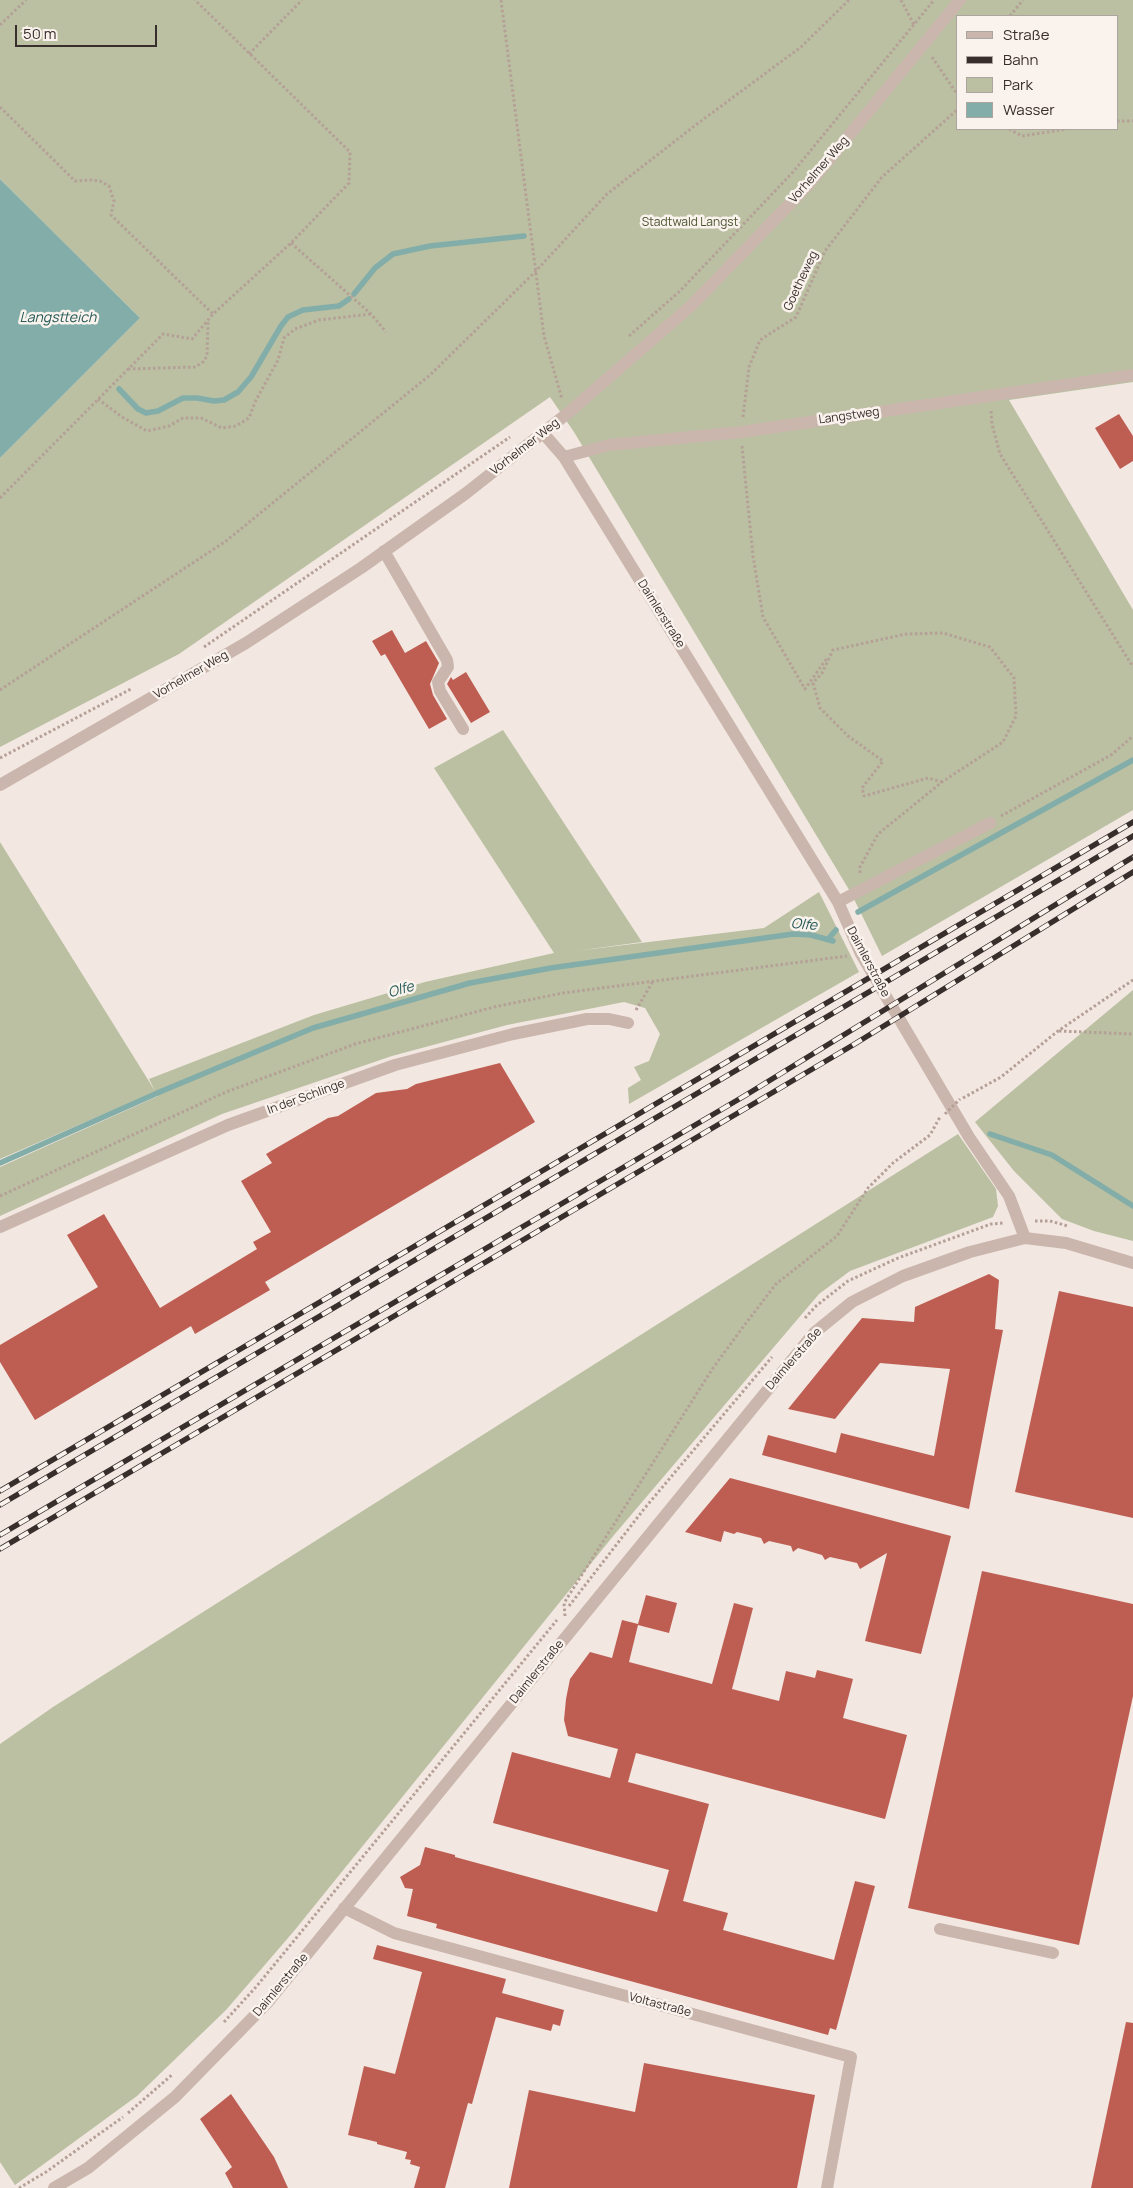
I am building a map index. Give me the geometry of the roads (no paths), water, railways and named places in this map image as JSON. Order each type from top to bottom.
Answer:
[{"type":"street","name":"Vorhelmer Weg","points":[[0,785],[246,643],[384,551],[465,494],[544,433],[692,305],[810,183],[960,0]]},
{"type":"street","name":"Langstweg","points":[[564,457],[608,445],[741,432],[1133,375]]},
{"type":"street","name":"Daimlerstraße","points":[[54,2188],[88,2168],[188,2086],[268,2002],[814,1333],[852,1302],[902,1276],[970,1252],[1025,1238],[1008,1196],[969,1137],[861,954],[838,902],[564,457],[544,433]]},
{"type":"street","points":[[384,551],[447,660],[448,667],[438,682],[440,691],[463,729]]},
{"type":"street","points":[[838,902],[990,823]]},
{"type":"street","name":"In der Schlinge","points":[[0,1227],[228,1125],[395,1065],[513,1034],[588,1019],[608,1019],[628,1023]]},
{"type":"street","points":[[1025,1238],[1066,1243],[1133,1263]]},
{"type":"street","name":"Voltastraße","points":[[344,1908],[394,1933],[851,2057],[827,2188]]},
{"type":"street","points":[[940,1929],[1053,1953]]},
{"type":"water","name":"Langstteich","points":[[0,179],[140,318],[0,458]]},
{"type":"waterway","points":[[354,294],[375,268],[393,254],[430,246],[524,236]]},
{"type":"waterway","points":[[119,389],[138,409],[146,413],[158,411],[183,398],[224,400],[238,392],[251,377],[288,317],[303,310],[339,306],[349,299]]},
{"type":"waterway","points":[[858,912],[1133,760]]},
{"type":"waterway","points":[[829,938],[836,930]]},
{"type":"waterway","name":"Olfe","points":[[0,1163],[162,1091],[313,1028],[470,983],[551,968],[793,934],[811,935],[833,941]]},
{"type":"waterway","name":"Olfe","points":[[990,1134],[1052,1155],[1133,1206]]},
{"type":"railway","points":[[0,1491],[1133,822]]},
{"type":"railway","points":[[0,1505],[1133,836]]},
{"type":"railway","points":[[0,1535],[746,1095],[1133,857]]},
{"type":"railway","points":[[0,1549],[853,1045],[1133,872]]},
{"type":"park label","name":"Stadtwald Langst","points":[[690,223]]}]
